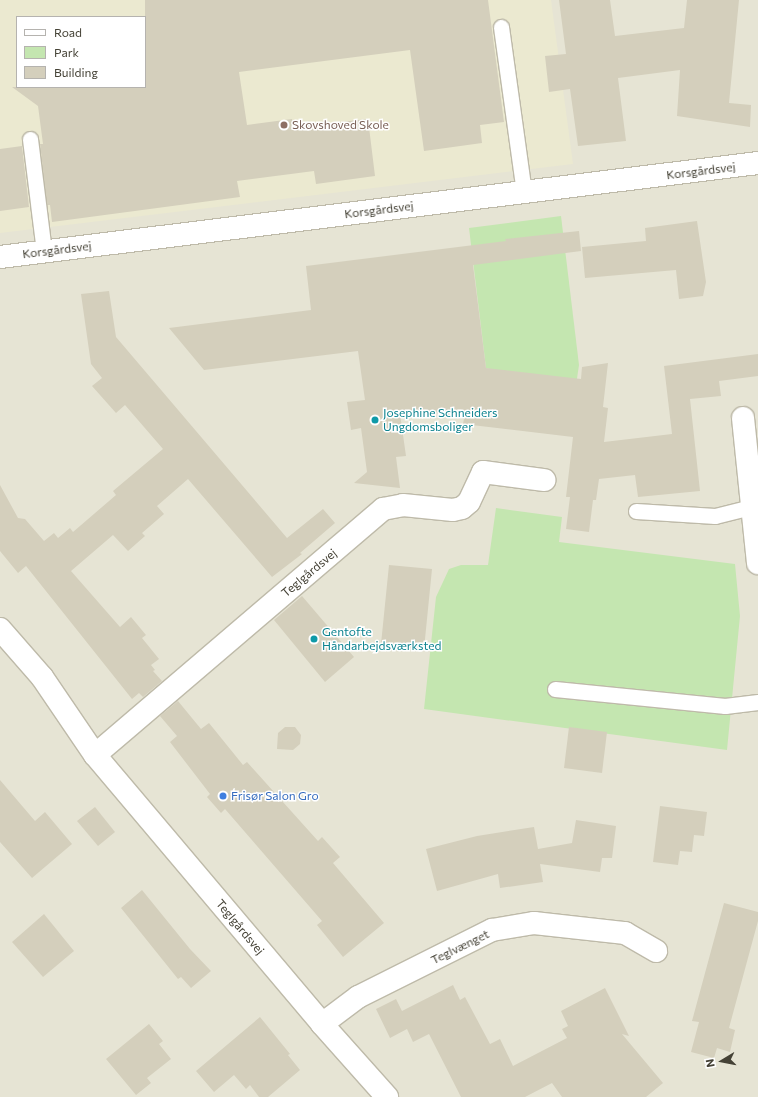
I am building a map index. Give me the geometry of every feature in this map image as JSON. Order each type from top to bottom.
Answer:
[{"type":"street","name":"Korsgårdsvej","points":[[0,257],[758,163]]},
{"type":"street","points":[[743,418],[758,563]]},
{"type":"street","name":"Teglgårdsvej","points":[[95,755],[383,509],[403,505],[453,510],[462,508],[469,502],[483,472],[544,480]]},
{"type":"street","name":"Teglgårdsvej","points":[[0,629],[42,676],[95,755],[322,1024],[387,1097]]},
{"type":"street","name":"Teglvænget","points":[[322,1024],[358,997],[492,930],[534,923],[625,933],[656,951]]},
{"type":"lane","points":[[501,27],[524,192]]},
{"type":"lane","points":[[30,139],[44,252]]},
{"type":"lane","points":[[636,511],[715,516],[752,507]]},
{"type":"lane","points":[[555,689],[724,706],[758,702]]},
{"type":"shaded area","points":[[0,0],[758,0],[758,1097],[0,1097]]},
{"type":"shaded area","name":"Skovshoved Skole","points":[[0,0],[551,0],[573,164],[0,233]]},
{"type":"green space","points":[[561,216],[579,365],[575,392],[486,368],[469,228]]},
{"type":"green space","points":[[496,508],[562,517],[559,542],[735,564],[740,616],[727,750],[424,709],[436,597],[449,569],[461,565],[488,565]]},
{"type":"building","name":"Skovshoved Skole","points":[[145,0],[488,0],[504,122],[480,125],[482,143],[424,151],[410,50],[239,72],[247,125],[292,119],[293,127],[368,119],[375,176],[316,184],[314,171],[237,181],[240,197],[52,222],[50,205],[47,205],[40,144],[43,144],[38,106],[12,87],[146,88]]},
{"type":"building","points":[[559,0],[610,0],[615,36],[684,28],[687,0],[739,0],[729,103],[751,105],[750,127],[677,116],[680,70],[618,78],[626,141],[578,146],[570,89],[549,92],[545,56],[566,54]]},
{"type":"building","points":[[22,146],[29,207],[0,211],[0,149]]},
{"type":"building","points":[[697,221],[706,282],[703,296],[679,299],[676,270],[585,278],[582,247],[646,241],[645,228]]},
{"type":"building","points":[[579,231],[581,251],[473,265],[486,368],[581,379],[582,367],[608,363],[603,407],[608,408],[604,442],[672,434],[664,366],[758,354],[758,376],[719,381],[721,396],[690,399],[700,491],[638,497],[635,475],[599,479],[596,500],[593,500],[589,532],[566,529],[570,497],[566,497],[573,437],[463,424],[464,419],[400,414],[406,456],[396,457],[400,488],[354,483],[367,472],[361,428],[351,430],[347,402],[365,400],[358,351],[204,370],[169,328],[311,310],[306,266],[506,241],[505,239]]},
{"type":"building","points":[[109,291],[116,337],[287,538],[323,509],[335,523],[300,553],[302,554],[272,577],[188,479],[157,506],[164,514],[142,533],[145,536],[128,551],[113,535],[71,571],[120,627],[131,617],[146,635],[142,638],[159,659],[151,665],[155,670],[153,671],[162,681],[143,697],[139,693],[132,699],[26,566],[18,573],[0,551],[0,485],[18,518],[25,519],[44,541],[54,533],[58,538],[70,528],[73,532],[116,495],[113,491],[163,449],[125,405],[116,413],[92,386],[102,378],[91,364],[81,294]]},
{"type":"building","points":[[389,565],[432,569],[424,649],[381,644]]},
{"type":"building","name":"Gentofte Håndarbejdsværksted","points":[[302,596],[354,657],[325,682],[274,620]]},
{"type":"building","points":[[178,701],[201,729],[209,723],[243,765],[247,762],[318,841],[322,837],[340,857],[333,863],[384,923],[343,957],[317,925],[322,921],[225,809],[221,813],[207,797],[210,794],[170,742],[177,736],[160,716]]},
{"type":"building","points":[[285,727],[295,727],[301,735],[300,744],[293,750],[277,749],[278,733]]},
{"type":"building","points":[[569,727],[607,732],[602,773],[564,768]]},
{"type":"building","points":[[0,780],[35,821],[45,812],[72,844],[32,878],[0,842]]},
{"type":"building","points":[[660,806],[707,812],[704,836],[694,835],[692,852],[680,851],[678,865],[653,862]]},
{"type":"building","points":[[95,807],[115,832],[98,846],[77,821]]},
{"type":"building","points":[[576,820],[616,826],[612,858],[602,858],[600,872],[540,864],[543,882],[500,888],[498,874],[437,891],[426,849],[477,836],[534,827],[538,849],[572,843]]},
{"type":"building","points":[[142,890],[190,949],[211,971],[191,988],[181,977],[178,979],[121,908]]},
{"type":"building","points":[[724,903],[758,912],[758,921],[729,1028],[735,1030],[730,1052],[717,1048],[714,1058],[691,1052],[699,1022],[692,1021]]},
{"type":"building","points":[[44,914],[74,951],[43,977],[12,942]]},
{"type":"building","points":[[453,985],[460,1000],[465,997],[490,1044],[500,1039],[513,1066],[567,1038],[562,1029],[568,1026],[561,1011],[605,988],[629,1036],[622,1034],[663,1083],[646,1097],[562,1097],[552,1083],[525,1097],[461,1097],[429,1034],[413,1042],[407,1029],[390,1038],[376,1009],[396,999],[402,1011]]},
{"type":"building","points":[[260,1017],[290,1054],[288,1055],[300,1070],[268,1097],[259,1097],[250,1085],[246,1089],[234,1075],[214,1092],[196,1071]]},
{"type":"building","points":[[149,1024],[163,1041],[159,1044],[171,1059],[147,1078],[151,1083],[136,1095],[106,1059]]},
{"type":"place","name":"Skovshoved Skole","points":[[284,125]]},
{"type":"place","name":"Josephine Schneiders Ungdomsboliger","points":[[375,420]]},
{"type":"place","name":"Gentofte Håndarbejdsværksted","points":[[314,639]]},
{"type":"place","name":"Frisør Salon Gro","points":[[223,796]]}]
